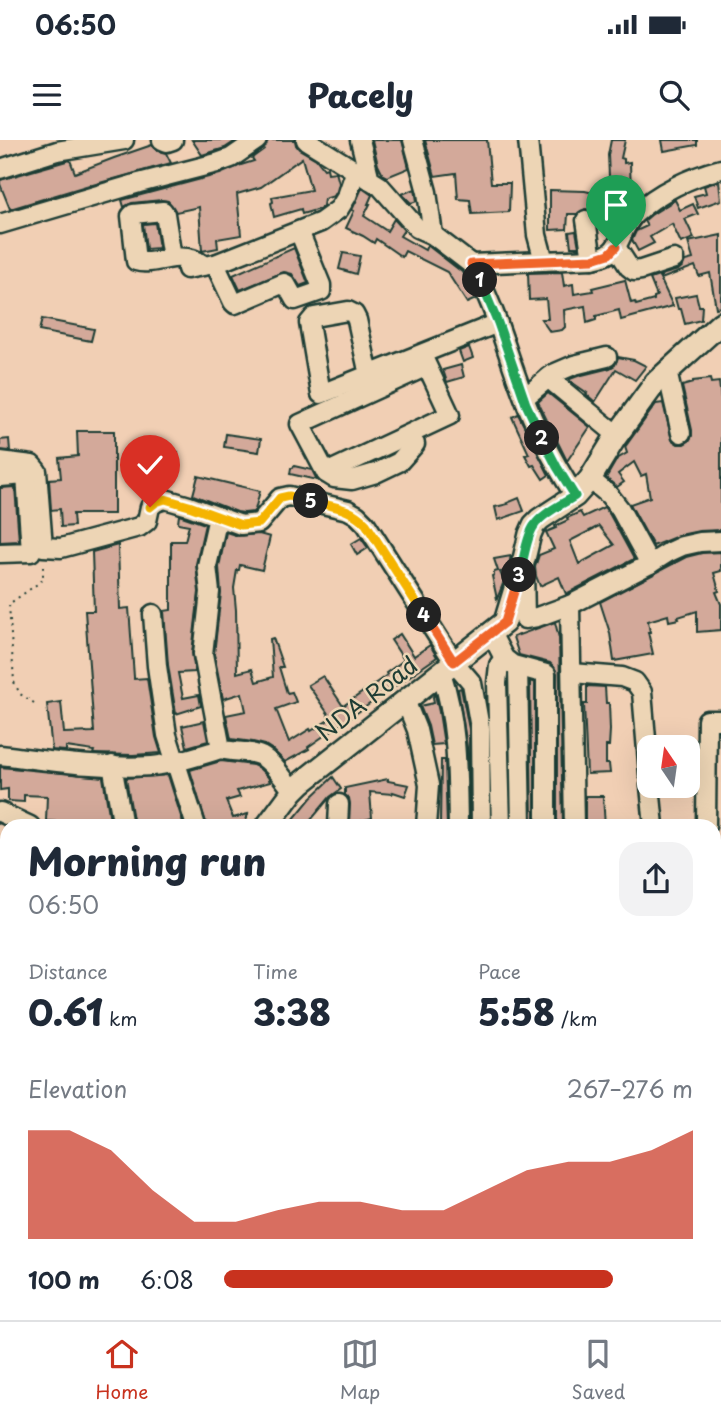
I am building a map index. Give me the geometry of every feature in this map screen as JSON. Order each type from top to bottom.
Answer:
[{"type":"main road","name":"NDA Road","points":[[272,819],[293,791],[505,622],[534,525],[575,496],[656,382],[718,326]]},
{"type":"street","points":[[0,169],[57,151],[124,140]]},
{"type":"street","points":[[162,140],[173,140]]},
{"type":"street","points":[[0,225],[139,183],[217,163],[231,158],[257,140]]},
{"type":"street","points":[[306,140],[380,186],[416,228],[433,235],[471,264],[484,286],[519,386],[537,428],[575,496]]},
{"type":"street","points":[[187,269],[214,268],[301,236],[339,209],[363,175],[360,140]]},
{"type":"street","points":[[413,140],[427,192],[433,235]]},
{"type":"street","points":[[528,140],[537,236],[544,261]]},
{"type":"street","points":[[471,264],[593,259],[609,254],[634,216],[652,201],[685,181],[721,169]]},
{"type":"street","points":[[586,220],[593,259]]},
{"type":"street","points":[[172,258],[191,258],[214,268],[235,304],[284,284],[295,300],[321,291],[301,236]]},
{"type":"street","points":[[616,247],[634,271],[674,259]]},
{"type":"street","points":[[369,376],[354,314],[348,311],[314,317],[309,323],[321,394],[369,376],[425,361]]},
{"type":"street","points":[[415,444],[398,462],[376,473],[352,480],[334,478],[326,473],[300,424],[498,323]]},
{"type":"street","points":[[529,394],[552,373],[607,357]]},
{"type":"street","points":[[326,473],[450,415],[425,361]]},
{"type":"street","points":[[667,371],[681,433]]},
{"type":"street","points":[[548,378],[617,435]]},
{"type":"street","points":[[0,461],[33,465],[37,471],[43,547],[61,548],[139,527],[147,521],[150,507],[165,499],[241,525],[259,523],[280,498],[289,496],[348,510],[357,515],[366,524],[447,667],[455,729],[458,819]]},
{"type":"street","points":[[0,477],[26,475],[31,552],[0,553]]},
{"type":"street","points":[[590,478],[620,509],[650,564]]},
{"type":"street","points":[[218,517],[207,566],[210,592],[203,654],[220,748]]},
{"type":"street","points":[[524,559],[525,619],[570,605],[682,546],[721,541]]},
{"type":"street","points":[[570,605],[574,819]]},
{"type":"street","points":[[153,614],[167,735],[194,819]]},
{"type":"street","points":[[491,633],[511,663],[521,819]]},
{"type":"street","points":[[501,819],[497,683],[499,665],[511,663],[546,674],[546,819]]},
{"type":"street","points":[[447,667],[472,683],[480,728],[481,819]]},
{"type":"street","points":[[572,673],[622,677],[635,682],[642,692],[646,735]]},
{"type":"street","points":[[405,700],[417,730],[429,785],[427,819]]},
{"type":"street","points":[[706,819],[707,719],[721,720]]},
{"type":"street","points":[[0,755],[86,765],[154,766],[220,748],[261,756],[293,791]]},
{"type":"street","points":[[112,765],[122,819]]},
{"type":"street","points":[[651,798],[653,819]]},
{"type":"street","points":[[338,819],[339,804]]},
{"type":"street","points":[[0,811],[16,819]]},
{"type":"path","points":[[34,703],[20,694],[14,682],[9,604],[43,580],[43,547]]},
{"type":"building","points":[[192,140],[237,140],[225,148],[202,155]]},
{"type":"building","points":[[268,140],[295,140],[299,149],[316,159],[324,169],[327,168],[328,173],[336,172],[339,183],[334,196],[324,199],[323,206],[319,209],[302,214],[301,209],[274,217],[272,197],[311,190],[302,158],[261,187],[237,194],[241,235],[217,239],[218,248],[202,251],[199,207],[176,212],[168,201],[162,200],[132,203],[124,207],[122,200],[220,174],[254,161],[252,158],[264,149]]},
{"type":"building","points":[[372,140],[402,140],[409,168],[387,177],[383,175]]},
{"type":"building","points":[[425,140],[487,140],[491,183],[510,183],[509,212],[472,214],[470,200],[458,199],[456,173],[435,176]]},
{"type":"building","points":[[611,140],[625,140],[621,158],[624,163],[630,162],[631,195],[610,197],[608,155]]},
{"type":"building","points":[[662,140],[697,140],[697,145],[664,151]]},
{"type":"building","points":[[152,145],[158,151],[166,153],[171,163],[10,209],[0,184],[0,180],[70,160],[75,173]]},
{"type":"building","points":[[719,181],[721,200],[698,208],[694,196],[706,193],[704,186]]},
{"type":"building","points":[[362,188],[372,195],[364,216],[387,231],[394,219],[404,230],[400,236],[425,250],[427,245],[462,272],[476,299],[467,303],[447,272],[405,251],[402,257],[376,239],[374,243],[346,228]]},
{"type":"building","points":[[415,189],[417,201],[411,203],[402,194]]},
{"type":"building","points":[[550,190],[585,191],[602,195],[606,212],[595,213],[585,209],[577,214],[568,214],[567,229],[550,230]]},
{"type":"building","points":[[675,200],[680,210],[693,204],[698,214],[685,219],[694,238],[681,243],[672,224],[650,237],[654,243],[638,251],[632,240],[636,231],[647,226],[644,221],[651,215]]},
{"type":"building","points":[[155,223],[159,248],[146,249],[143,224]]},
{"type":"building","points":[[576,231],[579,247],[571,247],[569,232]]},
{"type":"building","points":[[721,235],[721,307],[716,308],[710,273],[699,276],[695,266],[661,279],[661,275],[678,270],[685,261],[693,259],[688,242]]},
{"type":"building","points":[[294,248],[308,283],[300,286],[292,274],[284,272],[240,290],[233,275]]},
{"type":"building","points":[[343,253],[360,256],[356,274],[339,269]]},
{"type":"building","points":[[562,272],[564,286],[573,284],[574,294],[593,291],[592,288],[625,280],[631,303],[635,302],[636,305],[654,300],[657,296],[650,279],[659,276],[673,306],[621,320],[619,310],[596,316],[596,320],[587,323],[585,306],[564,310],[565,327],[550,332],[541,319],[548,319],[546,299],[529,300],[528,273]]},
{"type":"building","points":[[696,294],[699,306],[702,306],[701,320],[685,324],[675,298]]},
{"type":"building","points":[[42,319],[94,329],[91,341],[39,331]]},
{"type":"building","points":[[469,347],[473,358],[463,362],[459,351]]},
{"type":"building","points":[[618,357],[646,366],[635,380],[616,369],[595,402],[570,381],[578,376],[610,368],[615,365]]},
{"type":"building","points":[[461,365],[464,377],[447,382],[443,370]]},
{"type":"building","points":[[710,379],[711,383],[719,382],[721,399],[721,530],[680,535],[653,546],[630,504],[650,497],[646,474],[641,476],[634,462],[618,474],[624,482],[617,487],[606,478],[617,459],[627,453],[625,447],[656,404],[663,403],[672,440],[678,444],[689,441],[692,430],[682,386],[693,381]]},
{"type":"building","points":[[548,393],[590,427],[567,461],[538,402]]},
{"type":"building","points":[[518,414],[549,475],[543,479],[525,455],[529,454],[512,417]]},
{"type":"building","points":[[77,431],[114,431],[114,514],[73,514],[74,526],[61,527],[60,509],[51,510],[49,479],[61,478],[59,458],[78,456]]},
{"type":"building","points":[[226,434],[261,439],[259,452],[224,447]]},
{"type":"building","points":[[9,439],[10,451],[0,450],[0,440]]},
{"type":"building","points":[[167,450],[178,452],[172,483],[162,482]]},
{"type":"building","points":[[294,466],[312,470],[317,480],[290,474]]},
{"type":"building","points":[[198,476],[260,491],[255,510],[237,512],[193,495]]},
{"type":"building","points":[[15,487],[19,541],[0,542],[0,488]]},
{"type":"building","points":[[519,498],[524,511],[498,520],[495,507]]},
{"type":"building","points":[[604,507],[634,559],[566,594],[559,577],[540,586],[535,567],[539,555],[554,549],[546,532],[580,512],[583,517]],"holes":[[[599,526],[614,545],[579,564],[570,541]]]},
{"type":"building","points":[[179,515],[205,524],[196,564],[199,592],[192,653],[195,672],[178,673],[183,698],[199,695],[201,706],[176,714],[168,665],[164,611],[171,610],[171,541],[185,541],[189,525],[178,523]]},
{"type":"building","points":[[226,532],[238,536],[259,534],[270,537],[262,570],[240,565],[237,570],[234,588],[237,673],[252,669],[256,682],[273,677],[270,639],[273,638],[283,667],[279,667],[287,693],[292,692],[296,702],[276,709],[289,742],[330,719],[308,685],[323,676],[343,706],[404,660],[391,640],[400,634],[414,656],[430,645],[437,657],[308,747],[309,749],[285,762],[265,745],[231,739],[226,715],[246,711],[242,693],[223,699],[214,654],[221,593],[219,567]]},
{"type":"building","points":[[361,538],[368,548],[357,555],[351,544]]},
{"type":"building","points":[[118,545],[120,609],[129,608],[134,679],[147,678],[161,753],[93,754],[94,751],[66,747],[66,751],[52,750],[47,704],[61,702],[64,733],[94,732],[85,611],[94,611],[92,552]]},
{"type":"building","points":[[721,552],[721,571],[714,573],[719,591],[716,592],[721,604],[721,630],[697,632],[697,611],[669,621],[668,615],[648,621],[653,654],[614,661],[610,633],[600,602],[686,557]]},
{"type":"building","points":[[511,556],[507,571],[500,572],[504,581],[497,599],[492,576],[498,571],[494,559]]},
{"type":"building","points":[[555,622],[559,638],[563,819],[557,819],[557,673],[550,663],[519,655],[513,637]]},
{"type":"building","points":[[530,681],[535,683],[535,819],[532,819]]},
{"type":"building","points":[[587,686],[605,687],[606,703],[609,703],[610,730],[609,746],[606,746],[606,764],[609,764],[610,773],[587,774],[584,704],[587,704]]},
{"type":"building","points":[[461,688],[469,729],[470,819],[467,747],[458,689]]},
{"type":"building","points":[[435,694],[444,744],[432,745],[420,706],[434,703]]},
{"type":"building","points":[[204,721],[208,741],[187,747],[182,726]]},
{"type":"building","points":[[441,760],[445,760],[447,819],[440,819]]},
{"type":"building","points":[[221,761],[253,765],[268,777],[270,782],[237,791],[240,797],[226,801],[233,818],[248,814],[246,819],[205,819],[190,770]]},
{"type":"building","points":[[0,767],[103,777],[110,819],[46,819],[47,796],[24,795],[24,802],[8,801],[8,789],[0,790]]},
{"type":"building","points":[[168,775],[182,819],[133,819],[126,778]]},
{"type":"building","points":[[333,777],[341,789],[330,797],[312,819],[294,819]]},
{"type":"building","points":[[388,779],[409,785],[405,796],[393,792],[370,792],[372,818],[368,819],[349,819],[350,804],[345,788]]},
{"type":"building","points":[[585,796],[603,796],[605,819],[585,819]]},
{"type":"route","points":[[150,507],[165,499],[241,525],[259,523],[280,498],[289,496],[348,510],[366,524],[454,662],[505,622],[534,525],[575,496],[537,428],[484,286],[471,264],[593,259],[609,254],[616,247]]}]
